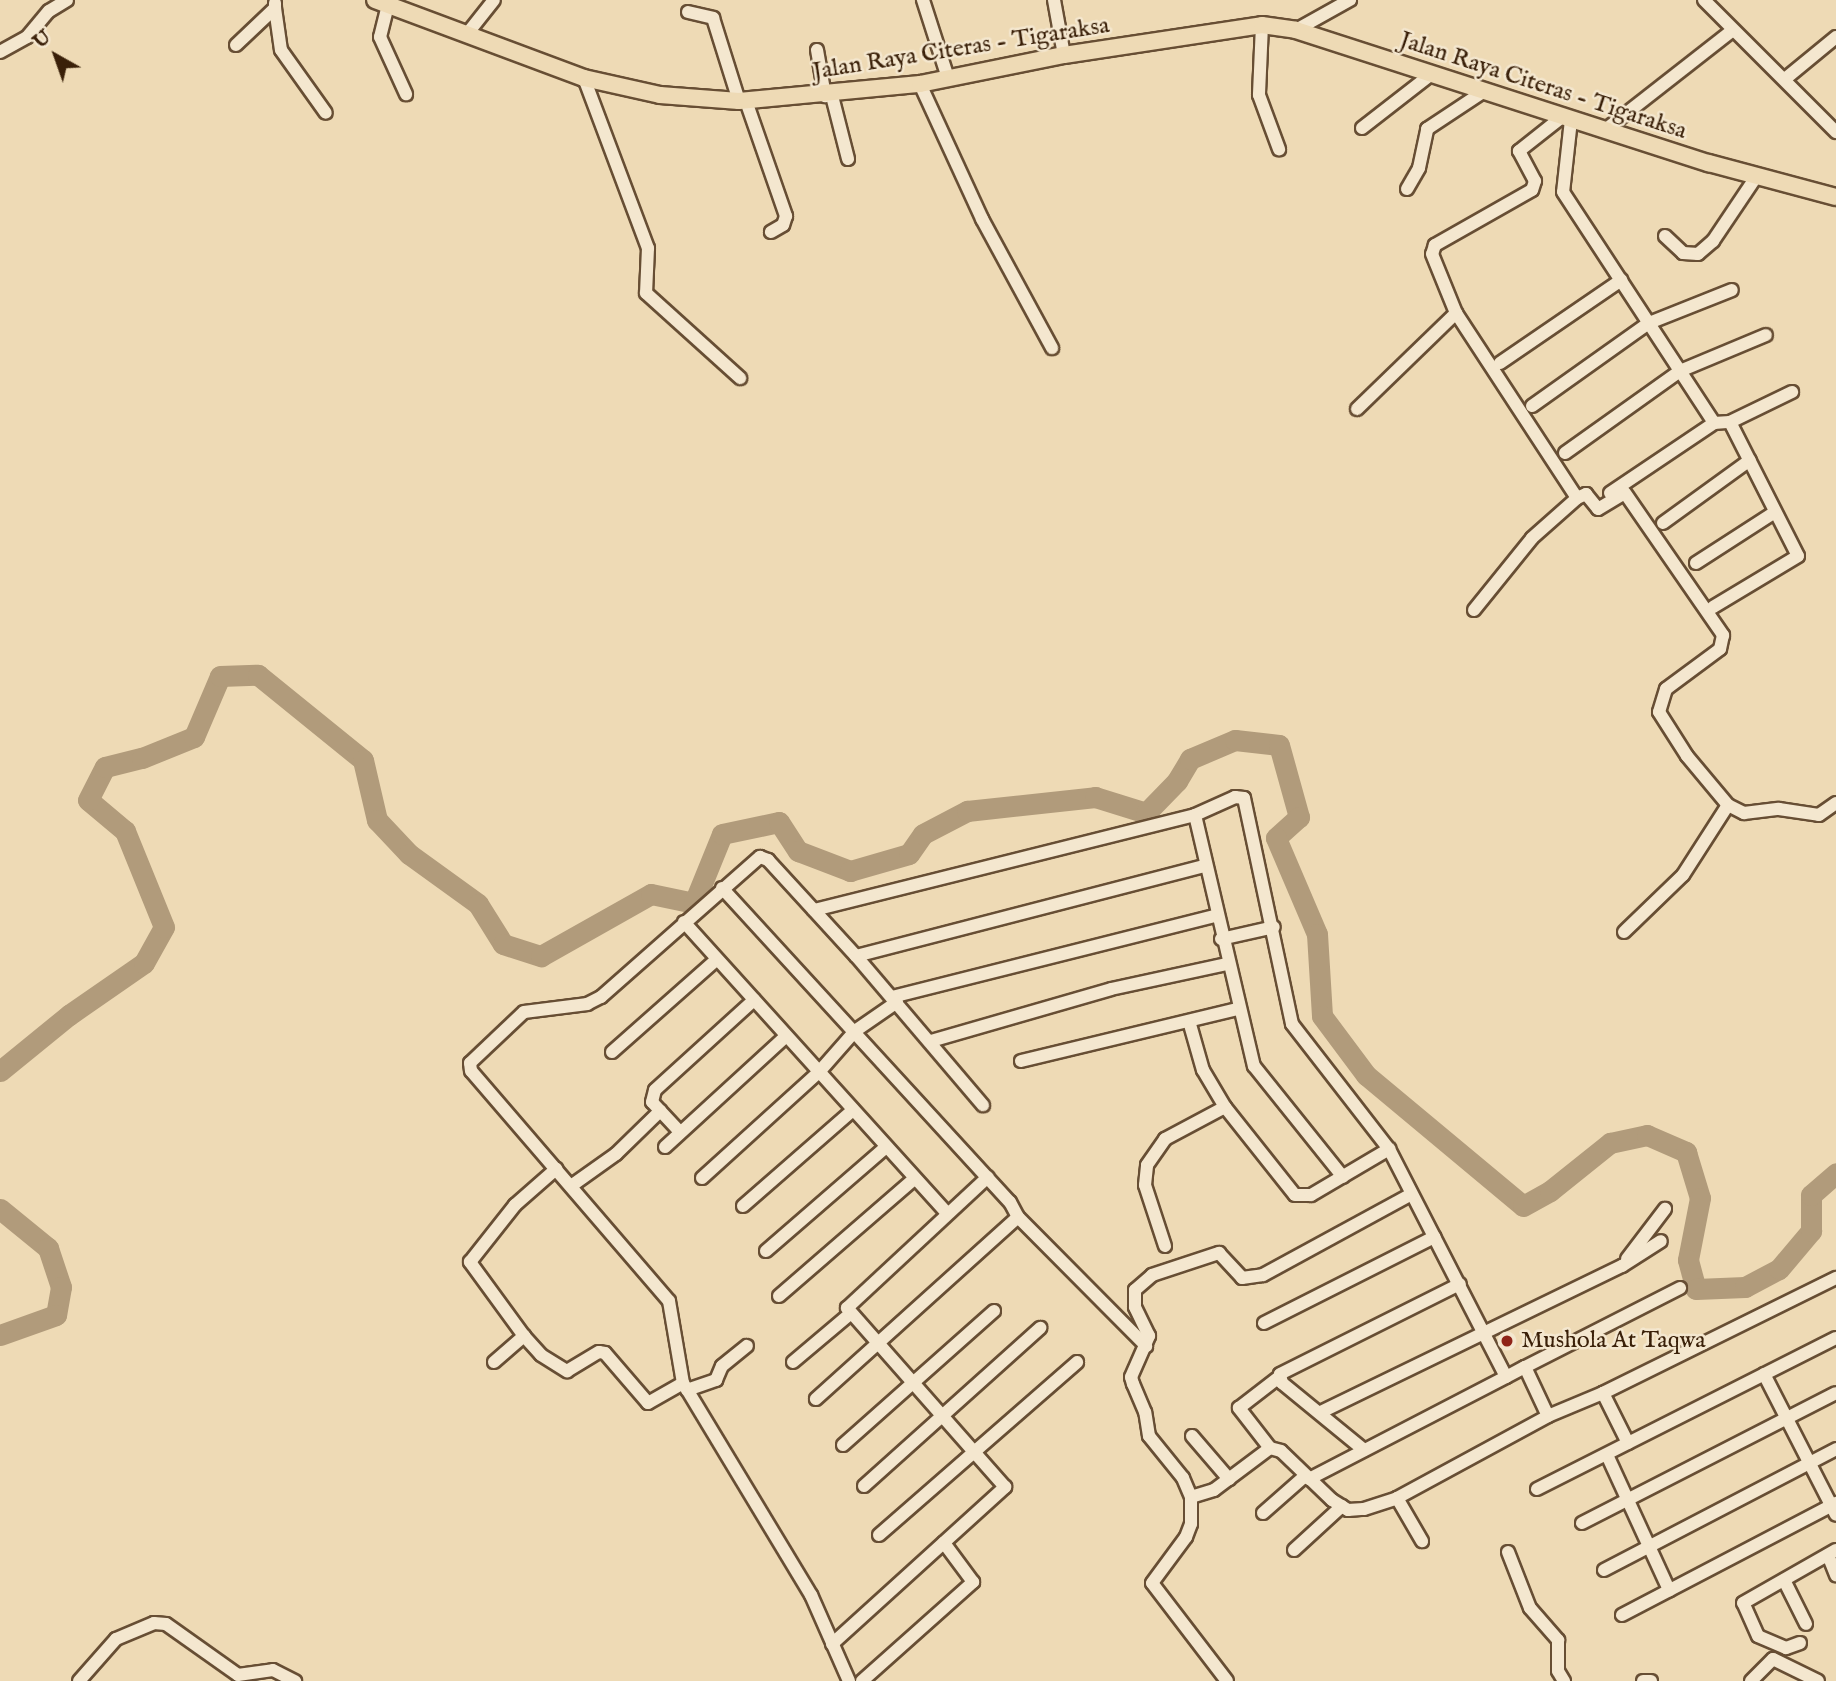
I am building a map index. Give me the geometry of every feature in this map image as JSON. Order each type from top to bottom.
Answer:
[{"type":"main road","name":"Jalan Raya Citeras - Tigaraksa","points":[[382,3],[584,78],[660,95],[743,101],[829,96],[919,84],[1064,55],[1262,25],[1296,30],[1483,92],[1756,177],[1836,197]]},
{"type":"street","points":[[0,52],[27,37],[49,10],[67,0]]},
{"type":"street","points":[[467,34],[494,0]]},
{"type":"street","points":[[923,0],[948,78]]},
{"type":"street","points":[[1054,0],[1064,55]]},
{"type":"street","points":[[1296,30],[1350,0]]},
{"type":"street","points":[[1703,0],[1836,132]]},
{"type":"street","points":[[382,3],[380,37],[406,94]]},
{"type":"street","points":[[236,45],[275,4]]},
{"type":"street","points":[[275,4],[281,50],[326,113]]},
{"type":"street","points":[[688,12],[713,18],[786,216],[783,225],[771,232]]},
{"type":"street","points":[[1262,25],[1259,95],[1279,149]]},
{"type":"street","points":[[1605,130],[1733,30]]},
{"type":"street","points":[[1785,79],[1836,37]]},
{"type":"street","points":[[817,50],[848,159]]},
{"type":"street","points":[[1362,128],[1430,75]]},
{"type":"street","points":[[584,78],[648,248],[646,293],[740,378]]},
{"type":"street","points":[[919,84],[982,219],[1052,348]]},
{"type":"street","points":[[1407,190],[1419,168],[1427,129],[1483,92]]},
{"type":"street","points":[[1567,118],[1563,192],[1714,423]]},
{"type":"street","points":[[1567,118],[1519,151],[1535,181],[1532,190],[1433,248],[1455,313],[1577,498]]},
{"type":"street","points":[[1665,236],[1683,253],[1698,254],[1713,241],[1756,177]]},
{"type":"street","points":[[1500,363],[1621,280]]},
{"type":"street","points":[[1532,406],[1649,323],[1732,290]]},
{"type":"street","points":[[1357,409],[1455,313]]},
{"type":"street","points":[[1565,453],[1681,371],[1766,335]]},
{"type":"street","points":[[1605,496],[1714,423],[1730,422],[1792,392]]},
{"type":"street","points":[[1713,607],[1798,556],[1730,422]]},
{"type":"street","points":[[1663,523],[1750,460]]},
{"type":"street","points":[[1474,610],[1537,531],[1577,498],[1586,494],[1598,509],[1625,493],[1723,635],[1720,649],[1666,689],[1659,712],[1686,756],[1728,805],[1744,813],[1779,809],[1819,815],[1836,803]]},
{"type":"street","points":[[1696,563],[1775,512]]},
{"type":"street","points":[[814,910],[1195,815],[1236,797],[1249,805],[1292,1024],[1389,1149],[1410,1195],[1486,1332],[1506,1377]]},
{"type":"street","points":[[1624,932],[1682,875],[1728,805]]},
{"type":"street","points":[[1195,815],[1215,916],[1254,1066],[1343,1177]]},
{"type":"street","points":[[849,1681],[811,1595],[685,1387],[669,1301],[471,1071],[470,1063],[524,1012],[587,1004],[601,997],[752,861],[764,858],[856,956],[983,1105]]},
{"type":"street","points":[[856,956],[1205,866]]},
{"type":"street","points":[[722,888],[988,1177],[1018,1217],[1146,1346]]},
{"type":"street","points":[[702,1178],[819,1072],[855,1031],[895,1000],[1215,916]]},
{"type":"street","points":[[684,922],[947,1213]]},
{"type":"street","points":[[1221,939],[1274,927]]},
{"type":"street","points":[[612,1052],[718,959]]},
{"type":"street","points":[[931,1041],[1111,989],[1227,964]]},
{"type":"street","points":[[680,1132],[653,1102],[655,1090],[754,1000]]},
{"type":"street","points":[[1021,1061],[1238,1009]]},
{"type":"street","points":[[1189,1021],[1203,1069],[1224,1107],[1295,1195],[1311,1195],[1389,1149]]},
{"type":"street","points":[[665,1147],[786,1035]]},
{"type":"street","points":[[1165,1246],[1145,1185],[1147,1165],[1165,1139],[1224,1107]]},
{"type":"street","points":[[743,1206],[853,1110]]},
{"type":"street","points":[[570,1186],[616,1154],[660,1111]]},
{"type":"street","points":[[766,1251],[886,1147]]},
{"type":"street","points":[[556,1169],[515,1205],[470,1262],[541,1355],[567,1371],[599,1352],[605,1353],[648,1403],[685,1387],[716,1380],[722,1366],[747,1346]]},
{"type":"street","points":[[832,1644],[1006,1487],[847,1308],[851,1300],[988,1177]]},
{"type":"street","points":[[779,1296],[915,1178]]},
{"type":"street","points":[[1227,1681],[1152,1583],[1186,1537],[1191,1524],[1191,1497],[1183,1479],[1149,1436],[1133,1384],[1134,1369],[1146,1346],[1147,1329],[1133,1298],[1135,1290],[1153,1275],[1219,1253],[1242,1278],[1263,1275],[1410,1195]]},
{"type":"street","points":[[1622,1266],[1665,1209]]},
{"type":"street","points":[[816,1399],[1018,1217]]},
{"type":"street","points":[[1264,1323],[1434,1237]]},
{"type":"street","points":[[1321,1412],[1622,1266],[1661,1241]]},
{"type":"street","points":[[1460,1283],[1284,1370],[1278,1378],[1239,1408],[1270,1448],[1307,1478],[1342,1506],[1364,1509],[1397,1498],[1548,1416],[1603,1392],[1836,1278]]},
{"type":"street","points":[[1264,1513],[1307,1478],[1680,1288]]},
{"type":"street","points":[[843,1445],[994,1311]]},
{"type":"street","points":[[793,1362],[850,1314]]},
{"type":"street","points":[[864,1486],[1040,1328]]},
{"type":"street","points":[[494,1362],[524,1336]]},
{"type":"street","points":[[1537,1489],[1836,1338]]},
{"type":"street","points":[[879,1535],[1077,1362]]},
{"type":"street","points":[[1525,1367],[1548,1416]]},
{"type":"street","points":[[1622,1615],[1834,1508],[1764,1374]]},
{"type":"street","points":[[1278,1378],[1364,1450]]},
{"type":"street","points":[[1603,1392],[1628,1443]]},
{"type":"street","points":[[1582,1523],[1836,1393]]},
{"type":"street","points":[[1192,1436],[1229,1479]]},
{"type":"street","points":[[1191,1497],[1214,1490],[1270,1448]]},
{"type":"street","points":[[1604,1570],[1836,1449]]},
{"type":"street","points":[[1607,1455],[1669,1590]]},
{"type":"street","points":[[1397,1498],[1422,1541]]},
{"type":"street","points":[[1294,1550],[1342,1506]]},
{"type":"street","points":[[862,1681],[973,1582],[944,1543]]},
{"type":"street","points":[[1508,1552],[1530,1608],[1558,1640],[1558,1671],[1564,1681]]},
{"type":"street","points":[[1800,1643],[1786,1648],[1758,1636],[1743,1608],[1745,1599],[1832,1553],[1836,1575]]},
{"type":"street","points":[[1784,1580],[1806,1624]]},
{"type":"street","points":[[79,1681],[116,1639],[154,1623],[166,1625],[239,1675],[273,1670],[295,1681]]},
{"type":"street","points":[[1751,1681],[1773,1659],[1818,1681]]},
{"type":"street","points":[[1643,1681],[1651,1681]]},
{"type":"waterway","points":[[0,1071],[69,1015],[144,963],[164,927],[125,831],[88,800],[105,767],[142,758],[194,737],[220,676],[258,675],[363,760],[377,820],[409,854],[478,904],[503,944],[541,956],[651,894],[694,903],[722,834],[779,822],[798,851],[850,871],[909,854],[923,834],[967,811],[1095,797],[1146,813],[1177,781],[1190,759],[1235,740],[1279,745],[1299,817],[1276,838],[1317,934],[1322,1016],[1366,1075],[1523,1206],[1550,1191],[1610,1143],[1647,1135],[1686,1152],[1700,1198],[1688,1260],[1696,1289],[1745,1287],[1779,1269],[1811,1231],[1811,1195],[1836,1173]]},
{"type":"waterway","points":[[0,1209],[48,1248],[61,1287],[56,1315],[0,1335]]},
{"type":"place","name":"Mushola At Taqwa","points":[[1507,1341]]}]
